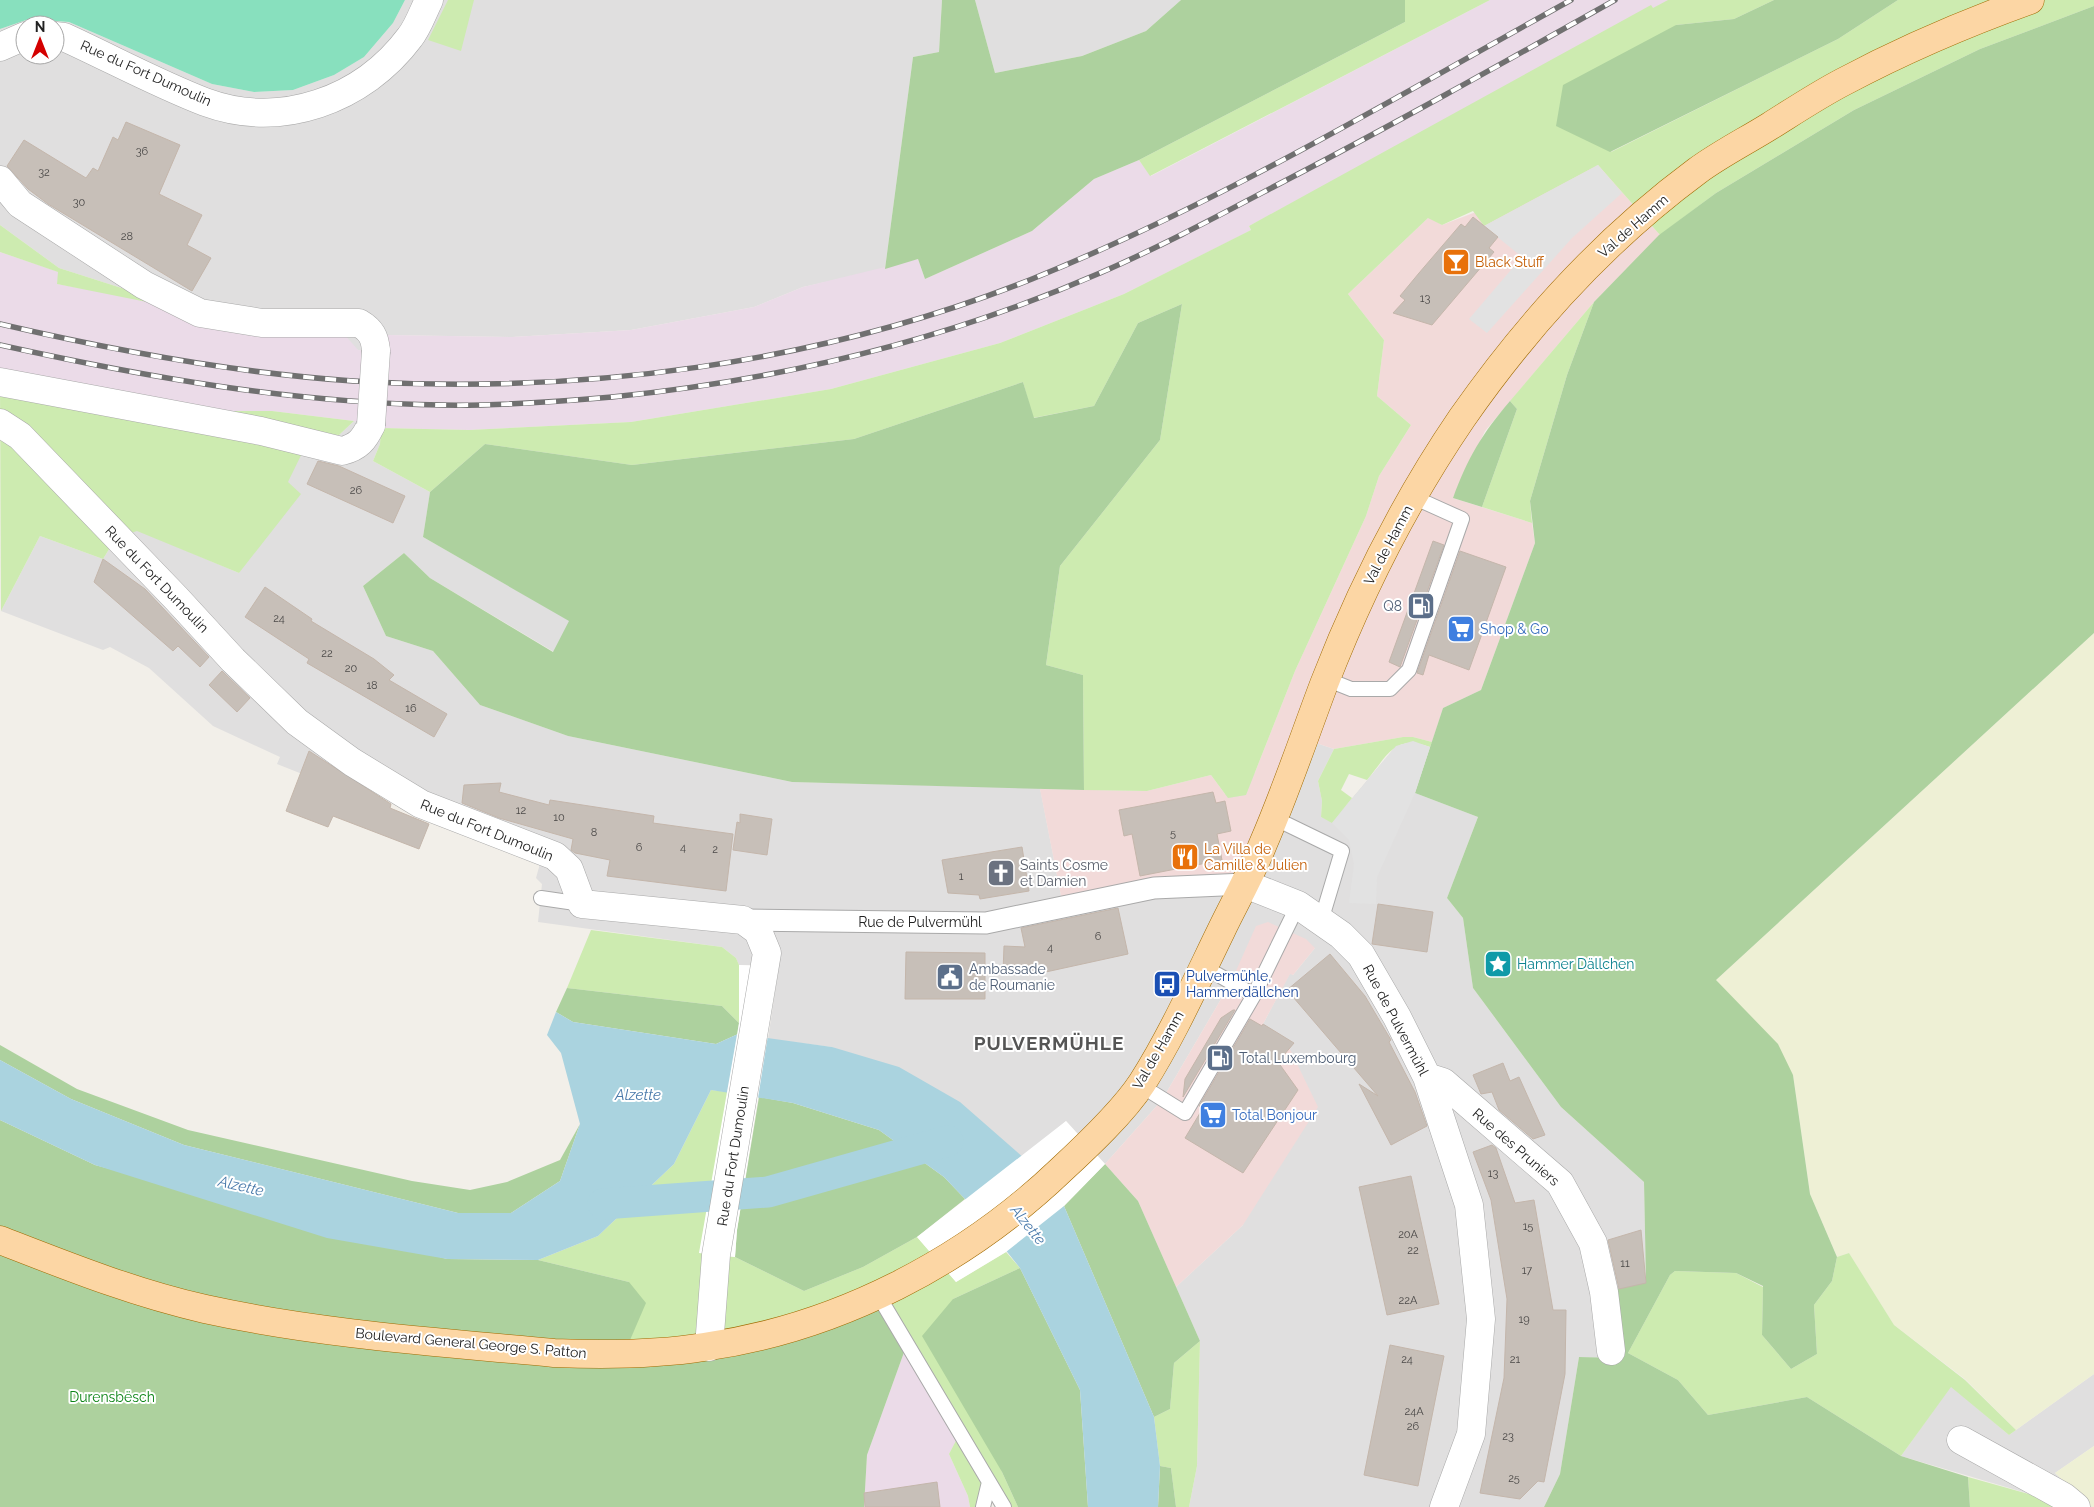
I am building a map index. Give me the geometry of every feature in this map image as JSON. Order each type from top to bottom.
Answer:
[{"type":"main road","name":"Val de Hamm","points":[[940,1264],[992,1229],[1042,1189],[1088,1145],[1140,1086],[1204,967],[1245,884],[1274,818],[1326,679],[1369,580],[1413,497],[1460,422],[1514,347],[1573,281],[1624,232],[1700,169],[1841,83],[1971,21],[2030,0]]},
{"type":"main road","name":"Boulevard General George S. Patton","points":[[0,1240],[97,1278],[204,1308],[299,1326],[554,1353],[624,1354],[709,1347],[791,1328],[878,1295],[940,1264]]},
{"type":"street","name":"Rue du Fort Dumoulin","points":[[65,37],[206,102],[251,112],[298,110],[342,96],[381,70],[412,36],[429,0]]},
{"type":"street","points":[[0,48],[15,41]]},
{"type":"street","points":[[0,180],[20,204],[144,285],[200,313],[262,323],[359,323],[369,329],[375,339],[376,351],[371,425],[365,438],[355,447],[342,451],[261,431],[0,382]]},
{"type":"street","name":"Rue du Fort Dumoulin","points":[[0,423],[20,436],[233,660],[297,722],[352,762],[421,804],[555,856],[569,869],[582,904]]},
{"type":"street","name":"Rue de Pulvermühl","points":[[743,920],[986,923],[1154,888],[1245,884],[1298,905],[1341,934],[1360,956],[1397,1017],[1427,1077],[1469,1205],[1481,1319],[1471,1434],[1444,1507]]},
{"type":"street","points":[[582,904],[743,920]]},
{"type":"street","name":"Rue du Fort Dumoulin","points":[[709,1347],[716,1255],[767,952],[758,931],[743,920]]},
{"type":"street","name":"Rue des Pruniers","points":[[1427,1077],[1443,1082],[1560,1183],[1593,1243],[1604,1292],[1611,1351]]},
{"type":"street","points":[[1961,1440],[2064,1497],[2076,1507]]},
{"type":"lane","points":[[1326,679],[1351,689],[1390,689],[1409,670],[1462,519],[1413,497]]},
{"type":"lane","points":[[1274,818],[1342,851],[1321,921]]},
{"type":"lane","points":[[541,898],[582,904]]},
{"type":"lane","points":[[1140,1086],[1185,1113],[1254,995],[1298,905]]},
{"type":"lane","points":[[1204,967],[1254,995]]},
{"type":"lane","points":[[878,1295],[1004,1507]]},
{"type":"lane","points":[[983,1507],[988,1482]]},
{"type":"shaded area","points":[[405,0],[942,0],[939,52],[913,57],[885,269],[803,287],[754,307],[631,330],[512,337],[387,335],[386,352],[358,350],[134,292],[59,268],[0,225],[0,29],[15,24],[15,65],[65,65],[65,22],[69,22],[212,84],[254,92],[293,90],[334,75],[364,57],[393,23]]},
{"type":"shaded area","points":[[975,0],[1181,0],[1146,31],[1082,56],[995,73]]},
{"type":"shaded area","points":[[1490,0],[1670,0],[1249,226],[1251,230],[1124,294],[1000,343],[831,389],[631,422],[469,430],[381,428],[354,421],[272,411],[229,411],[0,370],[0,252],[59,272],[57,284],[344,334],[358,350],[386,352],[387,335],[512,337],[631,330],[754,307],[803,287],[918,259],[925,279],[1032,231],[1094,179],[1139,160],[1151,176]]},
{"type":"shaded area","points":[[1598,165],[1660,235],[1594,302],[1485,431],[1453,498],[1532,523],[1535,543],[1481,690],[1443,708],[1432,742],[1413,737],[1403,737],[1334,749],[1304,739],[1245,884],[1063,906],[1040,789],[1147,791],[1211,775],[1228,798],[1246,795],[1295,671],[1366,516],[1379,476],[1411,425],[1377,396],[1384,340],[1348,294],[1429,217],[1442,225]]},
{"type":"shaded area","points":[[1598,165],[1622,193],[1572,238],[1487,333],[1469,319],[1522,257],[1484,226]]},
{"type":"shaded area","points":[[354,421],[381,428],[380,444],[373,461],[430,492],[423,537],[570,621],[554,652],[430,578],[404,553],[363,586],[386,636],[433,651],[480,705],[568,736],[792,782],[1040,788],[1063,906],[1304,739],[1334,749],[1318,781],[1322,801],[1321,817],[1332,822],[1396,746],[1430,747],[1415,793],[1478,817],[1447,898],[1463,918],[1473,988],[1561,1107],[1644,1182],[1646,1283],[1616,1359],[1579,1357],[1560,1474],[1544,1507],[1189,1507],[1197,1466],[1200,1341],[1176,1287],[1243,1225],[1263,1024],[1290,973],[1293,975],[1315,948],[1231,982],[1162,1100],[1105,1164],[1066,1121],[1025,1159],[832,1047],[768,1039],[779,966],[739,965],[736,958],[722,947],[538,922],[542,884],[536,878],[541,860],[346,771],[340,789],[277,764],[280,757],[213,726],[149,668],[110,647],[103,650],[1,611],[40,536],[103,559],[116,538],[137,530],[239,573],[288,482],[261,431],[339,435]]},
{"type":"shaded area","points":[[1413,741],[1430,747],[1415,793],[1377,877],[1376,904],[1349,903],[1354,864],[1349,840],[1332,823],[1396,746]]},
{"type":"shaded area","points":[[1268,922],[1306,939],[1315,948],[1293,975],[1290,974],[1263,1024],[1284,1037],[1318,1107],[1243,1225],[1176,1287],[1138,1201],[1105,1164],[1162,1100],[1231,982],[1256,926]]},
{"type":"shaded area","points":[[907,1344],[960,1434],[949,1454],[968,1496],[970,1507],[864,1507],[867,1455]]},
{"type":"shaded area","points":[[2094,1374],[2094,1446],[2055,1473],[2092,1507],[2063,1507],[2057,1502],[1901,1456],[1951,1386],[2009,1435]]},
{"type":"green space","points":[[0,0],[405,0],[393,23],[364,57],[334,75],[293,90],[254,92],[212,84],[65,22],[65,15],[15,15],[15,24],[0,29]]},
{"type":"green space","points":[[448,0],[474,0],[461,51],[428,40]]},
{"type":"green space","points":[[942,0],[975,0],[995,73],[1082,56],[1146,31],[1181,0],[1405,0],[1405,22],[1139,160],[1094,179],[1032,231],[925,279],[918,259],[885,269],[913,57],[939,52]]},
{"type":"green space","points":[[1405,0],[1490,0],[1150,176],[1139,160],[1405,22]]},
{"type":"green space","points":[[1668,0],[1774,0],[1734,19],[1676,25],[1611,152],[1838,39],[1898,0],[2094,0],[2094,6],[1980,49],[1854,110],[1716,193],[1660,235],[1598,165],[1484,226],[1473,211],[1442,225],[1428,218],[1348,294],[1384,340],[1377,396],[1411,425],[1379,476],[1366,516],[1295,671],[1246,795],[1228,798],[1211,775],[1147,791],[1084,790],[1083,675],[1046,665],[1060,566],[1160,440],[1182,304],[1138,323],[1094,406],[1033,418],[1023,382],[854,439],[632,465],[485,444],[430,492],[373,461],[380,444],[381,428],[469,430],[631,422],[831,389],[1000,343],[1124,294],[1251,230],[1249,226],[1651,5],[1653,8]]},
{"type":"green space","points":[[1774,0],[1898,0],[1838,39],[1610,152],[1556,126],[1563,85],[1676,25],[1734,19]]},
{"type":"green space","points":[[2094,6],[2094,633],[1716,980],[1778,1044],[1793,1075],[1810,1194],[1837,1257],[1832,1281],[1814,1305],[1817,1354],[1791,1369],[1762,1335],[1763,1286],[1736,1273],[1675,1271],[1670,1275],[1628,1353],[1678,1380],[1708,1415],[1807,1397],[1901,1456],[1968,1477],[1970,1507],[1544,1507],[1560,1474],[1579,1357],[1616,1358],[1612,1290],[1646,1282],[1644,1182],[1561,1107],[1473,988],[1463,918],[1447,898],[1478,817],[1415,793],[1443,708],[1481,690],[1535,543],[1530,501],[1567,375],[1594,302],[1659,235],[1716,193],[1854,110],[1980,49]]},
{"type":"green space","points":[[0,225],[59,268],[134,292],[152,303],[57,284],[58,272],[0,252]]},
{"type":"green space","points":[[1594,302],[1567,375],[1530,501],[1532,523],[1482,507],[1517,409],[1510,401]]},
{"type":"green space","points":[[1182,304],[1160,440],[1060,566],[1046,665],[1083,675],[1084,790],[792,782],[568,736],[480,705],[433,651],[386,636],[363,586],[404,553],[430,578],[553,652],[569,621],[423,537],[430,492],[485,444],[632,465],[854,439],[1023,382],[1034,418],[1094,406],[1138,323]]},
{"type":"green space","points":[[0,382],[229,411],[272,411],[354,421],[339,435],[264,431],[307,443],[288,482],[301,494],[239,573],[137,531],[116,538],[103,559],[40,536],[1,611]]},
{"type":"green space","points":[[1510,401],[1517,409],[1482,507],[1453,498],[1464,470],[1477,447],[1491,424]]},
{"type":"green space","points":[[2094,633],[2094,1374],[2016,1430],[1965,1379],[1894,1325],[1849,1253],[1837,1257],[1810,1194],[1793,1075],[1716,980]]},
{"type":"green space","points":[[1403,737],[1413,737],[1432,742],[1430,747],[1408,743],[1393,749],[1367,780],[1349,774],[1341,790],[1352,798],[1332,823],[1321,817],[1322,801],[1318,781],[1334,749]]},
{"type":"green space","points":[[591,930],[722,947],[736,958],[739,965],[739,1023],[722,1006],[567,988]]},
{"type":"green space","points":[[567,988],[722,1006],[739,1023],[738,1034],[716,1044],[573,1022],[556,1012]]},
{"type":"green space","points":[[0,1045],[77,1089],[188,1130],[412,1181],[470,1190],[507,1182],[560,1160],[580,1124],[560,1181],[511,1213],[458,1213],[184,1145],[71,1099],[0,1060]]},
{"type":"green space","points":[[711,1090],[728,1092],[700,1253],[735,1257],[804,1291],[863,1267],[917,1237],[956,1282],[1006,1252],[1020,1268],[953,1299],[1002,1472],[1018,1507],[1004,1507],[989,1482],[983,1507],[970,1507],[968,1496],[949,1454],[960,1433],[907,1344],[624,1354],[629,1282],[538,1260],[598,1236],[674,1164]]},
{"type":"green space","points":[[759,1097],[793,1103],[879,1130],[944,1177],[965,1199],[917,1237],[863,1267],[804,1291],[735,1257],[737,1230]]},
{"type":"green space","name":"Durensbësch","points":[[0,1120],[95,1165],[447,1259],[538,1260],[629,1282],[646,1303],[624,1354],[878,1295],[907,1344],[867,1455],[864,1507],[0,1507]]},
{"type":"green space","points":[[1105,1164],[1138,1201],[1200,1341],[1174,1363],[1170,1409],[1154,1417],[1064,1206]]},
{"type":"green space","points":[[1849,1253],[1894,1325],[1965,1380],[2016,1430],[2009,1435],[1951,1387],[1901,1456],[1807,1397],[1708,1415],[1678,1380],[1628,1353],[1670,1275],[1675,1271],[1736,1273],[1763,1287],[1762,1335],[1791,1369],[1817,1354],[1814,1305],[1832,1281],[1837,1257]]},
{"type":"green space","points":[[1020,1268],[1080,1390],[1088,1507],[1018,1507],[1002,1472],[922,1336],[953,1299]]},
{"type":"green space","points":[[1200,1341],[1197,1466],[1189,1507],[1176,1507],[1171,1468],[1160,1466],[1154,1417],[1170,1409],[1174,1363]]},
{"type":"green space","points":[[2094,1446],[2094,1507],[2092,1507],[2055,1473]]},
{"type":"green space","points":[[1160,1466],[1171,1468],[1176,1507],[1158,1507]]},
{"type":"green space","points":[[1968,1477],[2057,1502],[2063,1507],[1970,1507]]},
{"type":"water","name":"Alzette","points":[[556,1012],[573,1022],[716,1044],[738,1034],[832,1047],[899,1067],[960,1102],[1025,1159],[1064,1206],[1154,1417],[1160,1466],[1158,1507],[1088,1507],[1080,1390],[1020,1268],[965,1199],[944,1177],[879,1130],[793,1103],[711,1090],[674,1164],[598,1236],[538,1260],[447,1259],[327,1238],[95,1165],[0,1120],[0,1060],[71,1099],[184,1145],[458,1213],[511,1213],[560,1181],[580,1124],[561,1053],[547,1035]]},
{"type":"pier","points":[[739,965],[779,966],[737,1230],[735,1257],[699,1253],[739,1023]]},
{"type":"pier","points":[[1066,1121],[1105,1164],[1064,1206],[1006,1252],[956,1282],[917,1237]]},
{"type":"building","points":[[126,122],[180,145],[159,194],[202,215],[187,245],[211,258],[192,291],[48,204],[28,189],[7,166],[24,140],[86,178],[93,168],[98,171],[113,137],[118,140]]},
{"type":"building","points":[[1473,217],[1498,237],[1489,248],[1494,252],[1432,325],[1393,313],[1405,300],[1400,296],[1419,273],[1461,224],[1465,227]]},
{"type":"building","points":[[318,461],[339,466],[405,496],[393,523],[307,484]]},
{"type":"building","points":[[1433,541],[1444,545],[1400,667],[1389,662]]},
{"type":"building","name":"Shop & Go","points":[[1460,551],[1506,567],[1469,670],[1429,655],[1423,675],[1417,673]]},
{"type":"building","points":[[103,559],[145,589],[209,657],[200,667],[178,646],[173,651],[94,582]]},
{"type":"building","points":[[265,587],[312,619],[311,621],[374,659],[394,675],[389,680],[447,714],[434,737],[307,663],[309,659],[245,617]]},
{"type":"building","points":[[222,671],[250,698],[237,712],[209,685]]},
{"type":"building","points":[[309,751],[391,804],[390,808],[429,824],[419,849],[333,816],[328,827],[286,811]]},
{"type":"building","points":[[501,783],[499,792],[549,805],[550,800],[654,816],[653,823],[733,834],[726,891],[607,876],[610,860],[575,853],[571,850],[573,839],[499,818],[462,803],[464,785]]},
{"type":"building","points":[[1213,792],[1216,803],[1225,801],[1231,831],[1217,834],[1222,860],[1140,876],[1132,834],[1124,836],[1119,810]]},
{"type":"building","points":[[740,814],[772,819],[767,855],[733,850],[737,822],[740,823]]},
{"type":"building","name":"Saints Cosme et Damien","points":[[1022,847],[1029,891],[980,899],[979,895],[948,893],[942,860]]},
{"type":"building","points":[[1378,904],[1433,912],[1427,952],[1372,944]]},
{"type":"building","points":[[1118,908],[1128,954],[1032,975],[1003,973],[1004,946],[1025,947],[1021,928]]},
{"type":"building","points":[[906,952],[985,953],[985,999],[905,999]]},
{"type":"building","points":[[1330,954],[1365,996],[1391,1040],[1389,1042],[1415,1092],[1427,1126],[1391,1145],[1359,1084],[1378,1096],[1287,990]]},
{"type":"building","points":[[1235,1010],[1183,1097],[1185,1079],[1221,1018]]},
{"type":"building","points":[[1250,1019],[1262,1026],[1263,1024],[1294,1043],[1278,1062],[1298,1090],[1243,1173],[1185,1138],[1203,1108],[1199,1106]]},
{"type":"building","points":[[1503,1063],[1510,1081],[1519,1077],[1545,1135],[1533,1139],[1499,1110],[1492,1092],[1481,1094],[1473,1075]]},
{"type":"building","points":[[1492,1145],[1496,1148],[1515,1203],[1534,1200],[1553,1310],[1566,1310],[1565,1374],[1544,1482],[1538,1481],[1520,1499],[1480,1493],[1504,1378],[1507,1299],[1491,1200],[1473,1152]]},
{"type":"building","points":[[1411,1176],[1439,1304],[1387,1315],[1359,1187]]},
{"type":"building","points":[[1641,1230],[1646,1283],[1619,1289],[1608,1240]]},
{"type":"building","points":[[1390,1345],[1444,1356],[1418,1486],[1364,1475]]},
{"type":"building","points":[[937,1482],[940,1507],[865,1507],[864,1493]]},
{"type":"waterway","points":[[603,1204],[768,1192],[948,1141]]},
{"type":"railway","points":[[0,324],[176,360],[264,373],[353,381],[439,384],[526,383],[612,377],[699,367],[784,352],[868,333],[951,308],[1032,279],[1102,249],[1171,217],[1306,148],[1571,0]]},
{"type":"railway","points":[[0,345],[164,378],[274,394],[385,403],[441,405],[484,405],[612,397],[675,390],[800,368],[922,338],[982,319],[1100,273],[1211,220],[1362,140],[1615,0]]},
{"type":"place","name":"Black Stuff","points":[[1456,262]]},
{"type":"place","name":"Q8","points":[[1421,606]]},
{"type":"place","name":"Shop & Go","points":[[1461,629]]},
{"type":"place","name":"La Villa de Camille & Julien","points":[[1185,857]]},
{"type":"place","name":"Saints Cosme et Damien","points":[[1001,873]]},
{"type":"place","name":"Hammer Dällchen","points":[[1498,964]]},
{"type":"place","name":"Ambassade de Roumanie","points":[[950,977]]},
{"type":"place","name":"Pulvermühle, Hammerdällchen","points":[[1167,984]]},
{"type":"place","name":"Total Luxembourg","points":[[1220,1058]]},
{"type":"place","name":"Total Bonjour","points":[[1213,1115]]},
{"type":"district","name":"PULVERMÜHLE","points":[[1049,1043]]}]
